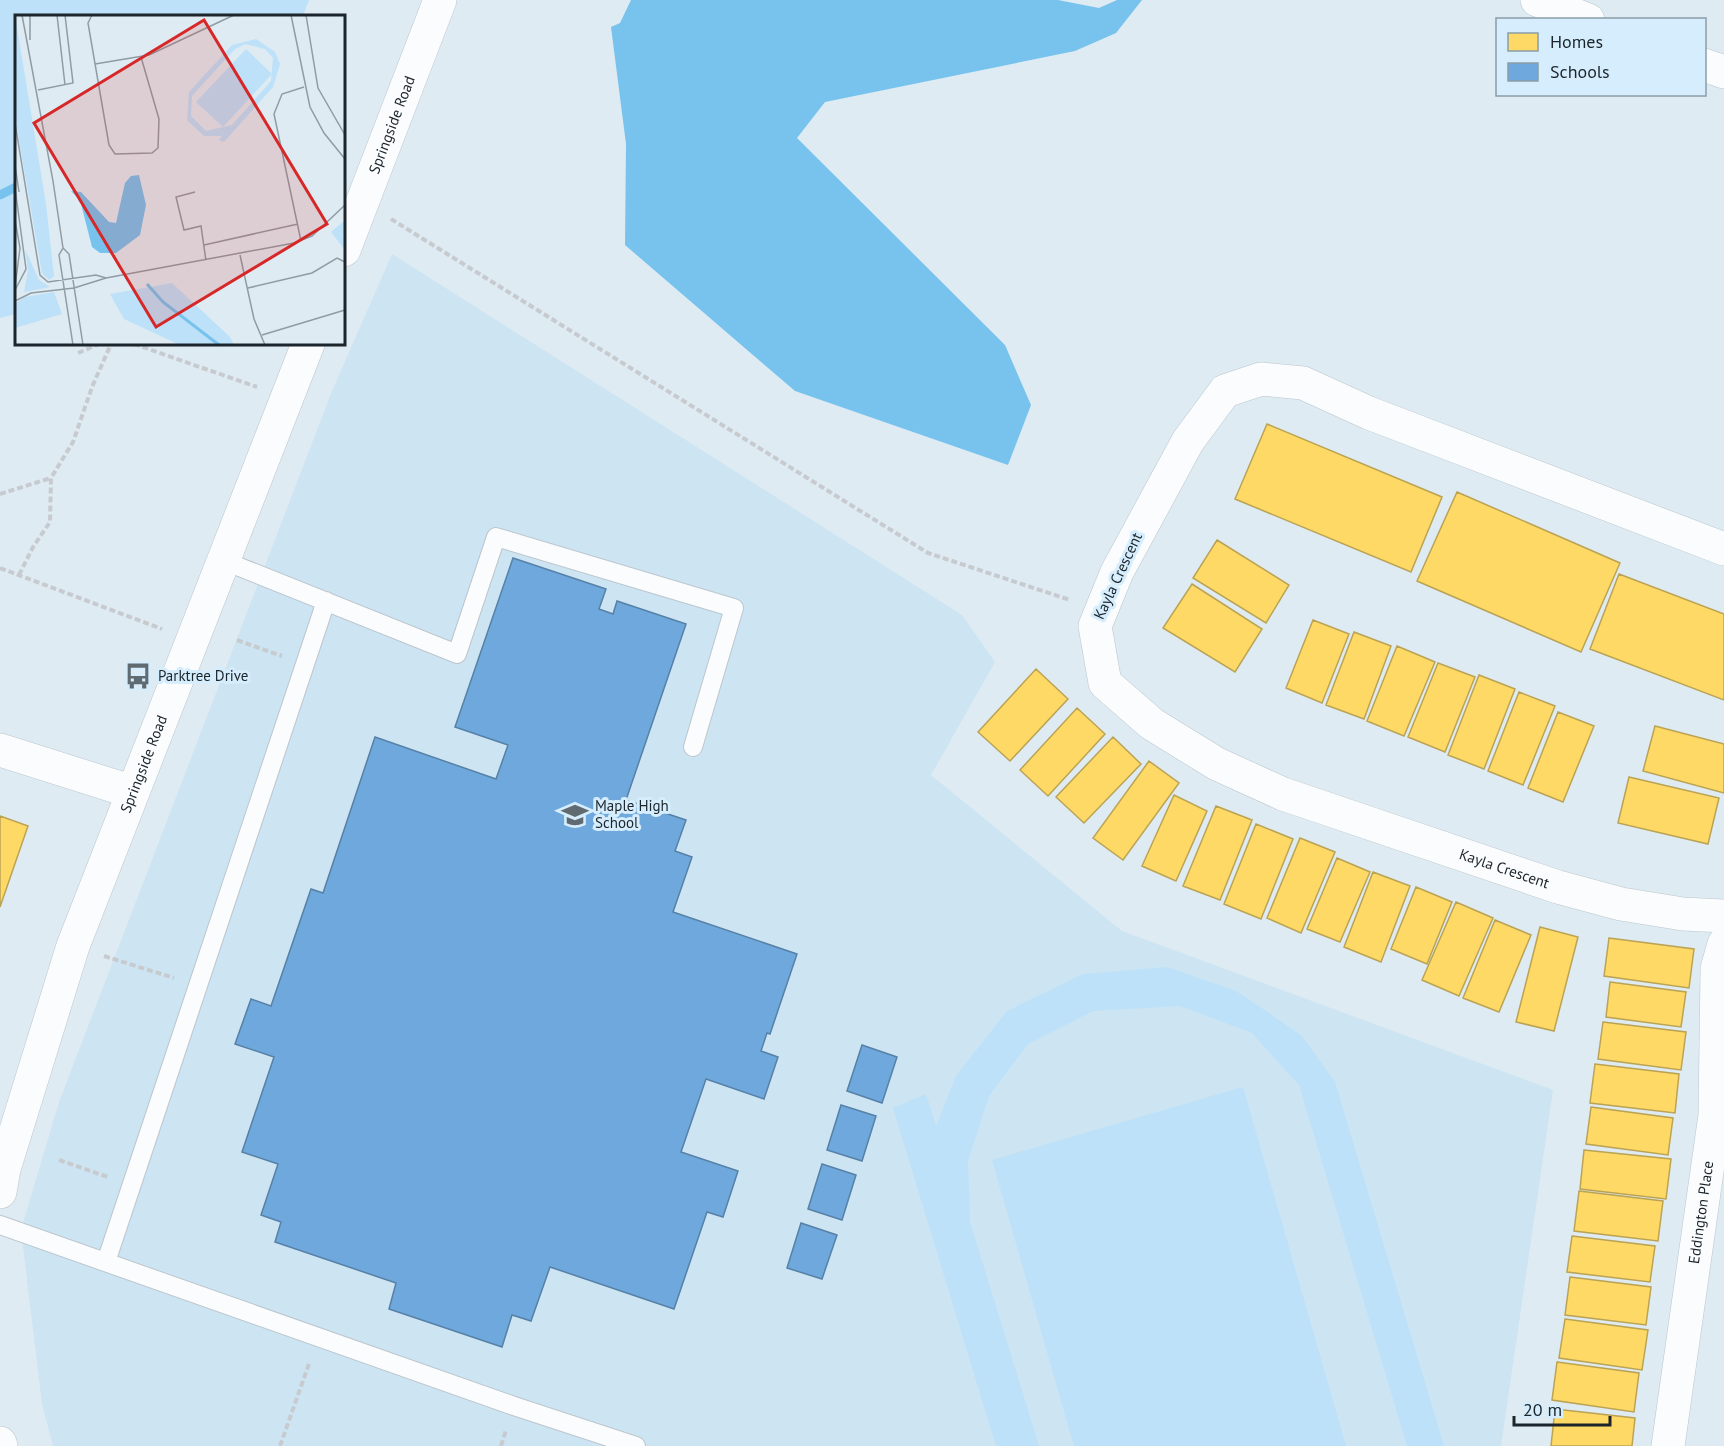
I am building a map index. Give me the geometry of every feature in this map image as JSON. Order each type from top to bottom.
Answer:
[{"type":"street","name":"Springside Road","points":[[345,247],[440,0]]},
{"type":"street","points":[[1538,0],[1583,18]]},
{"type":"street","points":[[1706,66],[1724,72]]},
{"type":"street","name":"Springside Road","points":[[0,1192],[4,1169],[73,946],[308,345]]},
{"type":"street","name":"Kayla Crescent","points":[[1724,549],[1369,413],[1303,383],[1261,379],[1225,391],[1188,441],[1117,572],[1095,626],[1105,683],[1152,724],[1217,764],[1284,794],[1558,887],[1622,904],[1683,914],[1724,916]]},
{"type":"street","points":[[0,750],[133,792]]},
{"type":"street","name":"Eddington Place","points":[[1668,1446],[1715,1115],[1717,969],[1724,944]]},
{"type":"lane","points":[[222,560],[457,654],[496,537],[734,608],[693,747]]},
{"type":"lane","points":[[106,1262],[326,601]]},
{"type":"lane","points":[[0,1225],[514,1407],[636,1446]]},
{"type":"path","points":[[362,201],[928,553],[1101,612]]},
{"type":"path","points":[[78,353],[97,345]]},
{"type":"path","points":[[19,575],[33,547],[50,522],[51,478],[73,442],[92,387],[111,345]]},
{"type":"path","points":[[137,345],[287,398]]},
{"type":"path","points":[[0,494],[51,478]]},
{"type":"path","points":[[0,568],[192,640]]},
{"type":"path","points":[[237,640],[305,665]]},
{"type":"path","points":[[73,946],[198,986]]},
{"type":"path","points":[[59,1160],[132,1185]]},
{"type":"path","points":[[280,1446],[317,1337]]},
{"type":"shaded area","points":[[0,0],[309,0],[303,15],[15,15],[15,314],[0,318]]},
{"type":"shaded area","name":"Maple High School","points":[[392,254],[962,615],[995,662],[931,775],[1122,931],[1553,1090],[1501,1446],[53,1446],[42,1404],[21,1230],[59,1102],[332,391]]},
{"type":"shaded area","points":[[1167,967],[1236,991],[1301,1035],[1335,1082],[1444,1446],[1407,1446],[1299,1085],[1252,1033],[1180,1006],[1093,1011],[1028,1044],[989,1096],[968,1161],[970,1222],[1039,1446],[996,1446],[893,1108],[926,1094],[936,1126],[956,1076],[1007,1011],[1083,974]]},
{"type":"shaded area","points":[[1243,1087],[1346,1446],[1074,1446],[992,1160]]},
{"type":"water","points":[[631,0],[1058,0],[1099,8],[1117,0],[1142,0],[1116,33],[1075,51],[825,102],[797,138],[1005,345],[1031,405],[1008,465],[795,391],[625,245],[626,144],[611,27],[620,23]]},
{"type":"building: Homes","points":[[1267,424],[1442,497],[1411,572],[1235,499]]},
{"type":"building: Homes","points":[[1457,492],[1620,563],[1581,652],[1417,581]]},
{"type":"building: Homes","points":[[1217,540],[1289,585],[1266,623],[1193,578]]},
{"type":"building: Homes","points":[[1619,574],[1724,614],[1724,700],[1590,649]]},
{"type":"building: Homes","points":[[1192,584],[1262,629],[1235,672],[1163,628]]},
{"type":"building: Homes","points":[[1313,620],[1349,634],[1322,703],[1286,688]]},
{"type":"building: Homes","points":[[1354,632],[1391,646],[1364,719],[1326,705]]},
{"type":"building: Homes","points":[[1397,646],[1435,662],[1404,736],[1367,721]]},
{"type":"building: Homes","points":[[1438,663],[1475,677],[1445,752],[1408,737]]},
{"type":"building: Homes","points":[[1036,669],[1068,699],[1010,761],[978,732]]},
{"type":"building: Homes","points":[[1479,675],[1515,689],[1484,769],[1448,755]]},
{"type":"building: Homes","points":[[1519,692],[1555,706],[1523,785],[1488,771]]},
{"type":"building: Homes","points":[[1077,708],[1105,734],[1048,796],[1020,770]]},
{"type":"building: Homes","points":[[1558,712],[1594,726],[1563,802],[1528,788]]},
{"type":"building: Homes","points":[[1655,726],[1724,744],[1724,793],[1643,771]]},
{"type":"building: Homes","points":[[1113,737],[1141,764],[1084,823],[1056,797]]},
{"type":"building: Homes","points":[[1149,761],[1179,783],[1123,860],[1093,838]]},
{"type":"building: Homes","points":[[1629,777],[1719,798],[1708,844],[1618,823]]},
{"type":"building: Homes","points":[[1174,795],[1207,811],[1176,881],[1142,866]]},
{"type":"building: Homes","points":[[1216,806],[1252,820],[1220,900],[1183,886]]},
{"type":"building: Homes","points":[[0,816],[28,826],[0,907]]},
{"type":"building: Homes","points":[[1256,824],[1293,839],[1261,919],[1224,904]]},
{"type":"building: Homes","points":[[1300,838],[1335,852],[1301,933],[1267,918]]},
{"type":"building: Homes","points":[[1337,858],[1370,872],[1340,942],[1307,929]]},
{"type":"building: Homes","points":[[1373,872],[1410,886],[1381,962],[1344,947]]},
{"type":"building: Homes","points":[[1416,887],[1452,902],[1427,964],[1391,949]]},
{"type":"building: Homes","points":[[1456,902],[1493,918],[1459,996],[1422,980]]},
{"type":"building: Homes","points":[[1495,920],[1531,935],[1499,1012],[1463,998]]},
{"type":"building: Homes","points":[[1540,927],[1578,937],[1554,1031],[1516,1022]]},
{"type":"building: Homes","points":[[1609,938],[1694,949],[1689,988],[1604,976]]},
{"type":"building: Homes","points":[[1610,982],[1686,992],[1681,1027],[1606,1017]]},
{"type":"building: Homes","points":[[1603,1022],[1686,1032],[1681,1070],[1598,1059]]},
{"type":"building: Homes","points":[[1595,1064],[1679,1074],[1675,1113],[1590,1103]]},
{"type":"building: Homes","points":[[1591,1107],[1673,1118],[1668,1155],[1586,1144]]},
{"type":"building: Homes","points":[[1584,1150],[1671,1159],[1666,1199],[1580,1189]]},
{"type":"building: Homes","points":[[1579,1191],[1663,1201],[1658,1241],[1574,1231]]},
{"type":"building: Homes","points":[[1572,1236],[1655,1246],[1650,1282],[1567,1272]]},
{"type":"building: Homes","points":[[1570,1277],[1651,1287],[1646,1325],[1565,1315]]},
{"type":"building: Homes","points":[[1565,1319],[1648,1330],[1642,1370],[1559,1358]]},
{"type":"building: Homes","points":[[1557,1362],[1639,1373],[1634,1412],[1552,1400]]},
{"type":"building: Homes","points":[[1555,1409],[1635,1418],[1632,1446],[1551,1446]]},
{"type":"building: Schools","points":[[513,558],[606,589],[599,609],[613,614],[617,601],[686,624],[626,800],[686,820],[675,851],[692,857],[673,912],[797,954],[770,1034],[767,1033],[761,1051],[778,1057],[764,1099],[706,1079],[681,1152],[738,1171],[723,1217],[707,1212],[674,1309],[550,1267],[531,1321],[512,1315],[502,1347],[389,1309],[396,1283],[275,1242],[281,1222],[261,1215],[278,1164],[242,1152],[274,1057],[235,1044],[251,999],[271,1006],[311,889],[323,893],[375,737],[496,779],[508,745],[455,727]]},
{"type":"building: Schools","points":[[862,1045],[897,1057],[882,1103],[847,1091]]},
{"type":"building: Schools","points":[[841,1105],[876,1116],[862,1161],[827,1150]]},
{"type":"building: Schools","points":[[822,1164],[856,1175],[842,1220],[808,1209]]},
{"type":"building: Schools","points":[[801,1223],[837,1235],[822,1279],[787,1268]]},
{"type":"waterway","points":[[0,195],[15,188]]},
{"type":"place","name":"Parktree Drive","points":[[138,676]]},
{"type":"place","name":"Maple High School","points":[[575,815]]}]
